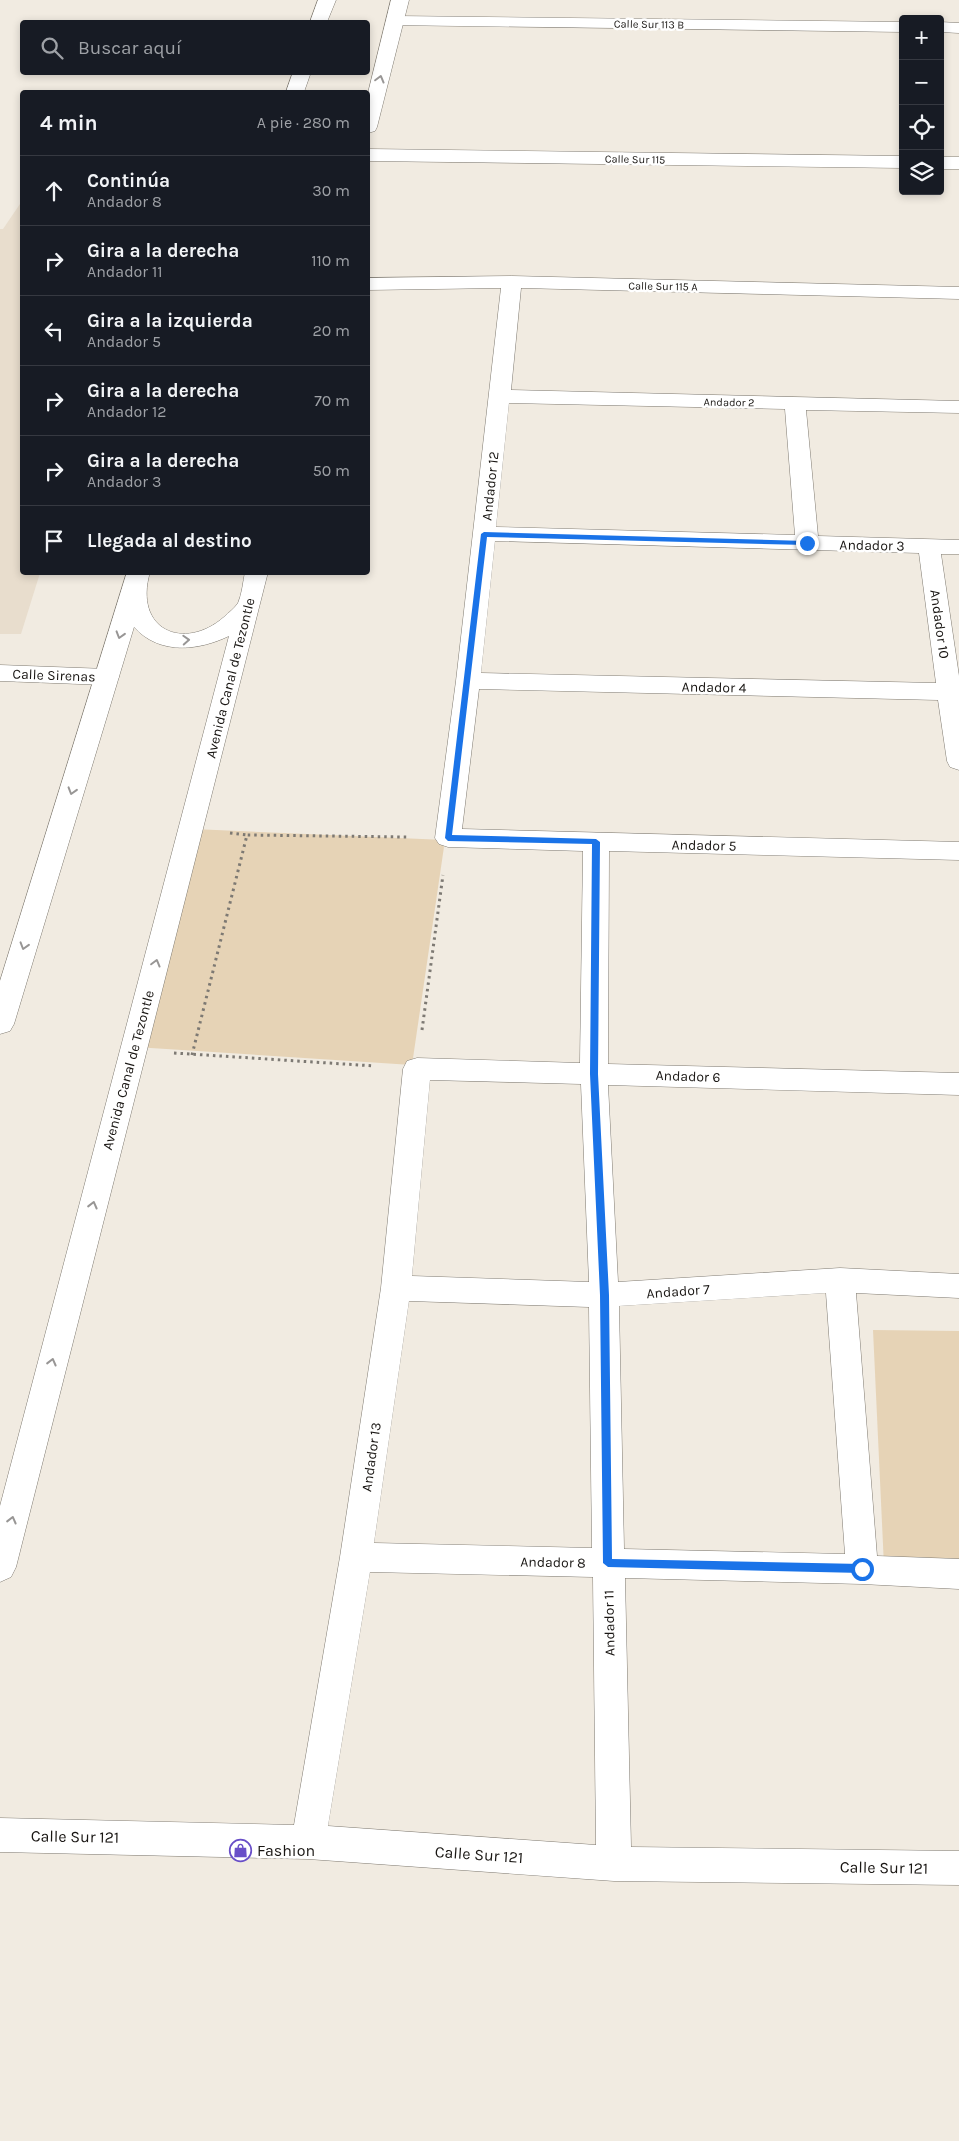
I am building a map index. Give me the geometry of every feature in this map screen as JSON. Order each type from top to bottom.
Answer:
[{"type":"street","points":[[320,20],[327,0]]},
{"type":"street","points":[[370,118],[400,0]]},
{"type":"street","name":"Calle Sur 113 B","points":[[395,22],[899,27]]},
{"type":"street","points":[[944,27],[959,28]]},
{"type":"street","points":[[296,90],[301,75]]},
{"type":"street","name":"Calle Sur 115","points":[[370,155],[899,162]]},
{"type":"street","points":[[944,163],[959,163]]},
{"type":"street","name":"Calle Sur 115 A","points":[[370,284],[512,282],[959,293]]},
{"type":"street","name":"Andador 12","points":[[448,838],[468,682],[512,282]]},
{"type":"street","name":"Andador 2","points":[[500,396],[959,407]]},
{"type":"street","points":[[795,403],[807,543]]},
{"type":"street","name":"Andador 3","points":[[484,534],[959,548]]},
{"type":"street","name":"Andador 10","points":[[929,547],[954,692],[959,760]]},
{"type":"street","name":"Avenida Canal de Tezontle","points":[[0,1567],[255,575]]},
{"type":"street","points":[[137,581],[136,607],[143,622],[158,635],[172,640],[184,641],[210,636],[234,622],[248,606]]},
{"type":"street","points":[[1,1019],[137,581]]},
{"type":"street","name":"Calle Sirenas","points":[[0,673],[107,677]]},
{"type":"street","name":"Andador 4","points":[[468,682],[954,692]]},
{"type":"street","name":"Andador 5","points":[[448,838],[959,851]]},
{"type":"street","name":"Andador 11","points":[[596,842],[594,1074],[604,1295],[614,1864]]},
{"type":"street","name":"Andador 6","points":[[417,1069],[959,1084]]},
{"type":"street","name":"Andador 13","points":[[308,1842],[356,1557],[396,1288],[417,1069]]},
{"type":"street","points":[[840,1280],[862,1569]]},
{"type":"street","name":"Andador 7","points":[[396,1288],[604,1295],[840,1280],[959,1286]]},
{"type":"street","name":"Andador 8","points":[[356,1557],[862,1569],[959,1574]]},
{"type":"street","name":"Calle Sur 121","points":[[0,1834],[308,1842],[614,1864],[959,1868]]},
{"type":"path","points":[[247,835],[448,838],[417,1069],[192,1055],[247,835]]},
{"type":"shaded area","points":[[20,204],[20,575],[39,575],[21,634],[0,634],[0,229],[3,229]]},
{"type":"shaded area","points":[[193,829],[445,840],[412,1065],[135,1047]]},
{"type":"shaded area","points":[[873,1330],[959,1331],[959,1568],[884,1566]]},
{"type":"place","name":"Fashion","points":[[241,1850]]},
{"type":"route","points":[[807,543],[484,534],[468,682],[448,838],[596,842],[594,1074],[604,1295],[608,1563],[862,1569]]}]
